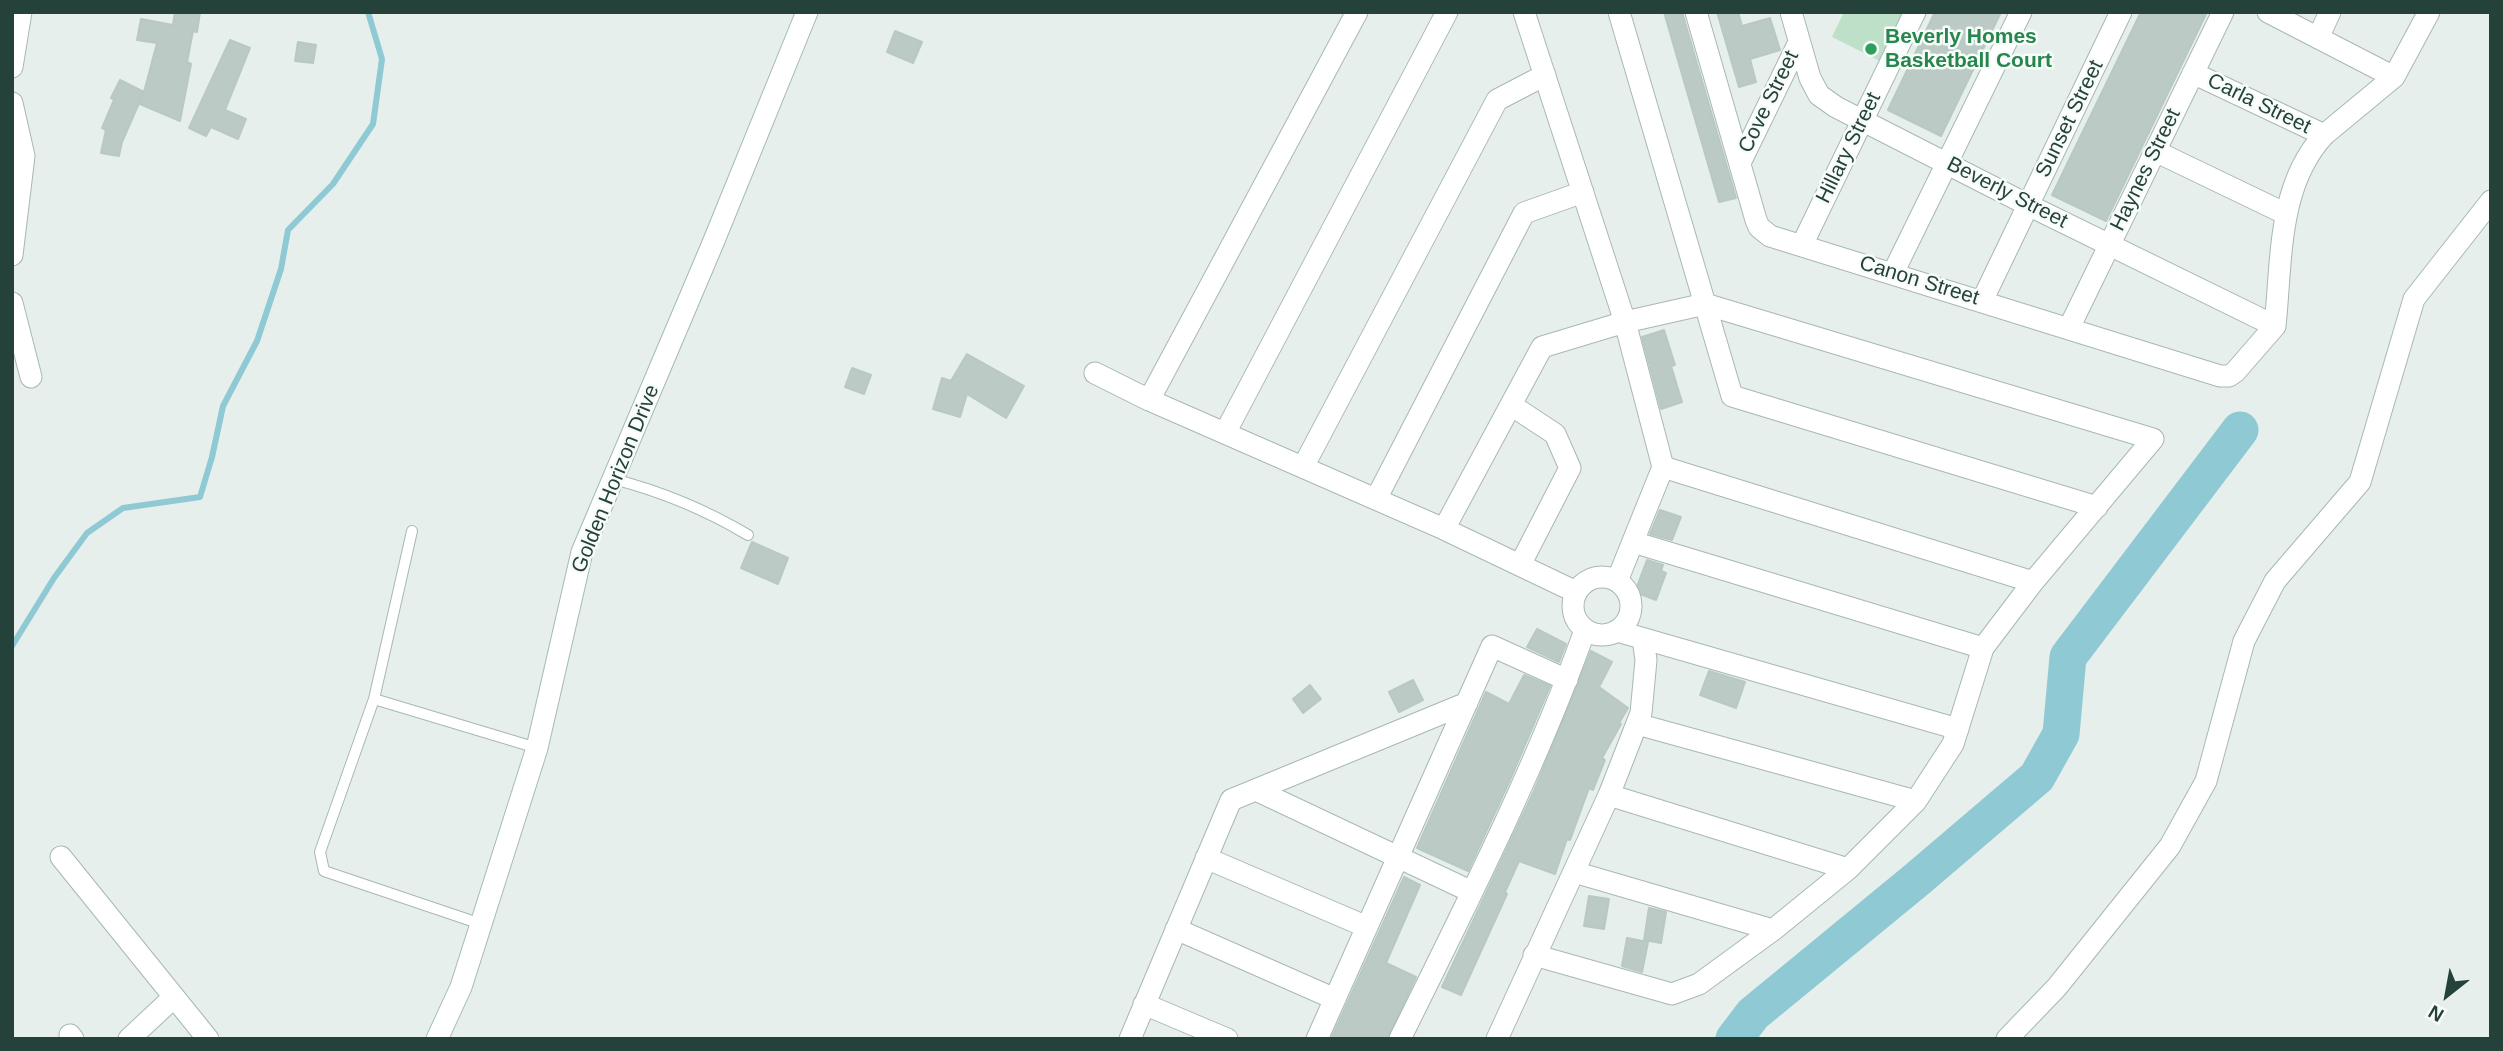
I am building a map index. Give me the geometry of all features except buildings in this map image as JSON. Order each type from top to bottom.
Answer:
[{"type":"street","points":[[12,67],[21,12]]},
{"type":"street","name":"Golden Horizon Drive","points":[[437,1039],[461,987],[537,748],[582,552],[807,12]]},
{"type":"street","points":[[1149,400],[1357,12]]},
{"type":"street","points":[[1225,433],[1447,12]]},
{"type":"street","points":[[1524,12],[1625,322],[1662,467],[1617,581]]},
{"type":"street","points":[[1619,12],[1732,396],[2098,507]]},
{"type":"street","name":"Canon Street","points":[[1696,12],[1759,227],[1770,236],[2209,373],[2229,376],[2276,326]]},
{"type":"street","name":"Beverly Street","points":[[1791,12],[1810,78],[1819,95],[1863,121],[2028,205],[2276,326]]},
{"type":"street","name":"Hillary Street","points":[[1802,245],[1915,12]]},
{"type":"street","points":[[1892,273],[2021,12]]},
{"type":"street","name":"Sunset Street","points":[[1982,301],[2121,12]]},
{"type":"street","name":"Haynes Street","points":[[2068,328],[2223,12]]},
{"type":"street","points":[[2268,12],[2394,78]]},
{"type":"street","points":[[2318,38],[2330,12]]},
{"type":"street","points":[[2276,326],[2286,214],[2299,170],[2324,135],[2394,78],[2429,12]]},
{"type":"street","name":"Cove Street","points":[[1740,163],[1799,42]]},
{"type":"street","name":"Carla Street","points":[[2193,73],[2324,135]]},
{"type":"street","points":[[1303,467],[1496,100],[1545,75]]},
{"type":"street","points":[[12,103],[24,156],[12,255]]},
{"type":"street","points":[[2155,151],[2286,214]]},
{"type":"street","points":[[1376,499],[1524,213],[1583,192]]},
{"type":"street","points":[[2007,1039],[2057,987],[2170,846],[2206,781],[2244,641],[2276,581],[2360,482],[2414,299],[2491,201]]},
{"type":"street","points":[[12,303],[31,377]]},
{"type":"street","points":[[1444,528],[1542,347],[1625,322],[1705,304],[2153,439],[2033,582],[1983,648],[1953,744],[1916,801],[1848,869],[1773,930],[1699,984],[1672,994],[1534,955]]},
{"type":"street","points":[[1095,373],[1149,400],[1444,528],[1576,592]]},
{"type":"street","points":[[1511,405],[1555,434],[1570,468],[1520,565]]},
{"type":"street","points":[[1662,467],[2033,582]]},
{"type":"street","points":[[1633,542],[1983,648]]},
{"type":"street","points":[[1617,631],[1630,617],[1632,607],[1625,588],[1608,578],[1590,580],[1576,592],[1573,608],[1579,624],[1585,630],[1601,635],[1617,631],[1958,729]]},
{"type":"street","points":[[1400,1039],[1472,892],[1567,680],[1585,630]]},
{"type":"street","points":[[1497,1039],[1609,795],[1637,724],[1641,713],[1646,660],[1643,639]]},
{"type":"street","points":[[1317,1039],[1492,646],[1567,680]]},
{"type":"street","points":[[1130,1039],[1231,800],[1466,703]]},
{"type":"street","points":[[1637,724],[1916,801]]},
{"type":"street","points":[[1256,790],[1472,892]]},
{"type":"street","points":[[1609,795],[1848,869]]},
{"type":"street","points":[[61,857],[208,1039]]},
{"type":"street","points":[[1206,859],[1367,927]]},
{"type":"street","points":[[1574,872],[1773,930]]},
{"type":"street","points":[[1177,929],[1335,999]]},
{"type":"street","points":[[129,1039],[174,997]]},
{"type":"street","points":[[1144,1004],[1227,1039]]},
{"type":"lane","points":[[613,479],[667,495],[723,520],[748,535]]},
{"type":"lane","points":[[412,531],[374,699],[320,852],[324,871],[481,924]]},
{"type":"lane","points":[[374,699],[537,748]]},
{"type":"green space","name":"Beverly Homes Basketball Court","points":[[1844,12],[1905,12],[1880,61],[1832,37]]},
{"type":"waterway","points":[[12,646],[54,578],[87,533],[123,508],[200,497],[223,406],[257,341],[281,269],[288,230],[333,184],[373,124],[382,59],[368,12]]},
{"type":"waterway","points":[[1734,1039],[1753,1014],[2037,777],[2061,734],[2068,657],[2240,430]]},
{"type":"place","name":"Beverly Homes Basketball Court","points":[[1871,49]]}]
